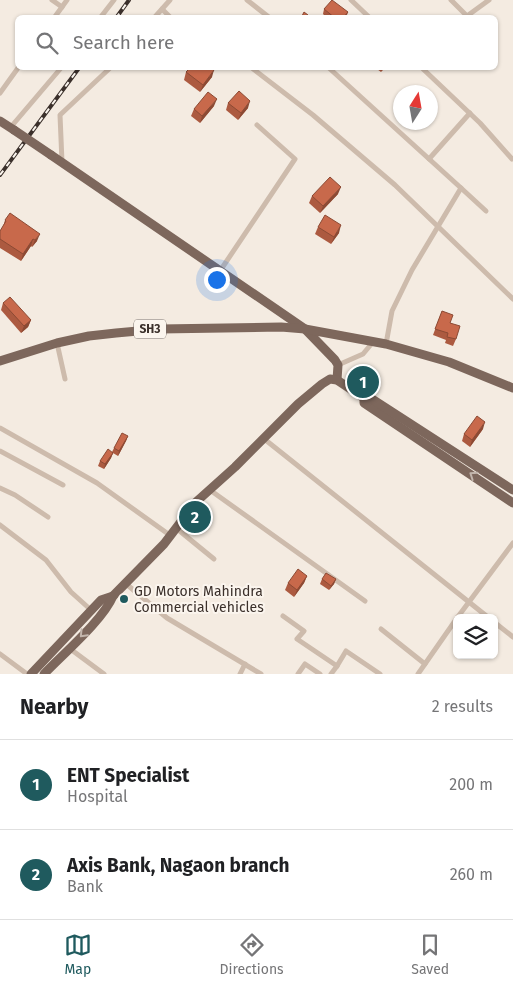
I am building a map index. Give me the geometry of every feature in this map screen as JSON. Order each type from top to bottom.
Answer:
[{"type":"main road","points":[[0,121],[304,329],[332,355],[338,365],[338,380]]},
{"type":"main road","name":"SH3","points":[[0,361],[57,343],[89,336],[160,328],[254,327],[304,329],[386,344],[449,362],[513,388]]},
{"type":"main road","points":[[44,674],[108,607],[112,596],[173,532],[196,502],[298,404],[322,384],[330,380],[338,380],[364,398],[369,397],[513,490]]},
{"type":"main road","points":[[364,398],[364,403],[513,503]]},
{"type":"main road","points":[[31,674],[101,600],[112,596]]},
{"type":"street","points":[[52,0],[62,7]]},
{"type":"street","points":[[56,15],[67,0]]},
{"type":"street","points":[[102,15],[114,0]]},
{"type":"street","points":[[156,15],[170,0]]},
{"type":"street","points":[[247,0],[266,15]]},
{"type":"street","points":[[351,0],[367,15]]},
{"type":"street","points":[[451,0],[466,15]]},
{"type":"street","points":[[468,15],[489,0]]},
{"type":"street","points":[[162,8],[168,15]]},
{"type":"street","points":[[0,93],[17,70]]},
{"type":"street","points":[[12,129],[59,70]]},
{"type":"street","points":[[62,162],[60,115],[108,70]]},
{"type":"street","points":[[255,70],[334,132],[395,185],[513,299]]},
{"type":"street","points":[[331,70],[486,211]]},
{"type":"street","points":[[424,70],[470,113],[512,160]]},
{"type":"street","points":[[429,158],[470,113]]},
{"type":"street","points":[[220,271],[295,159],[257,125]]},
{"type":"street","points":[[386,344],[392,311],[412,270],[461,188]]},
{"type":"street","points":[[338,365],[364,354],[373,342]]},
{"type":"street","points":[[57,343],[66,379]]},
{"type":"street","points":[[0,428],[97,484],[214,559]]},
{"type":"street","points":[[263,438],[484,614]]},
{"type":"street","points":[[0,451],[62,485]]},
{"type":"street","points":[[0,488],[15,495],[48,517]]},
{"type":"street","points":[[210,490],[365,601]]},
{"type":"street","points":[[0,525],[46,560],[77,600],[91,610]]},
{"type":"street","points":[[460,614],[513,543]]},
{"type":"street","points":[[125,583],[167,618],[261,674]]},
{"type":"street","points":[[282,616],[304,631],[297,639],[337,666]]},
{"type":"street","points":[[419,674],[453,624]]},
{"type":"street","points":[[498,625],[513,637]]},
{"type":"street","points":[[381,629],[425,664]]},
{"type":"street","points":[[69,648],[104,674]]},
{"type":"street","points":[[331,674],[346,651],[380,674]]},
{"type":"street","points":[[0,654],[27,674]]},
{"type":"street","points":[[240,674],[246,664]]},
{"type":"street","points":[[298,674],[305,664],[320,674]]},
{"type":"building","points":[[332,0],[348,12],[346,15],[331,15],[324,9]]},
{"type":"building","points":[[188,70],[214,70],[203,85],[186,72]]},
{"type":"building","points":[[239,91],[250,101],[241,113],[228,103]]},
{"type":"building","points":[[208,92],[217,99],[202,116],[194,109]]},
{"type":"building","points":[[330,177],[341,187],[323,206],[312,196]]},
{"type":"building","points":[[10,213],[40,234],[35,240],[33,239],[23,254],[0,239],[0,231]]},
{"type":"building","points":[[325,215],[341,225],[334,237],[318,227]]},
{"type":"building","points":[[10,297],[31,320],[24,326],[3,303]]},
{"type":"building","points":[[442,311],[453,315],[450,323],[460,326],[456,339],[447,337],[448,333],[435,329]]},
{"type":"building","points":[[366,372],[378,383],[374,387],[369,386],[360,378]]},
{"type":"building","points":[[477,416],[485,422],[472,440],[464,434]]},
{"type":"building","points":[[122,433],[128,436],[119,451],[114,448]]},
{"type":"building","points":[[108,449],[113,453],[105,464],[100,461]]},
{"type":"building","points":[[298,569],[307,576],[297,590],[288,583]]},
{"type":"building","points":[[326,573],[336,579],[331,586],[322,579]]},
{"type":"railway","points":[[118,15],[129,0]]},
{"type":"railway","points":[[0,175],[78,70]]},
{"type":"place","name":"ENT Specialist","points":[[363,382]]},
{"type":"place","name":"Axis Bank, Nagaon branch","points":[[195,517]]},
{"type":"place","name":"GD Motors Mahindra Commercial vehicles","points":[[124,599]]}]
